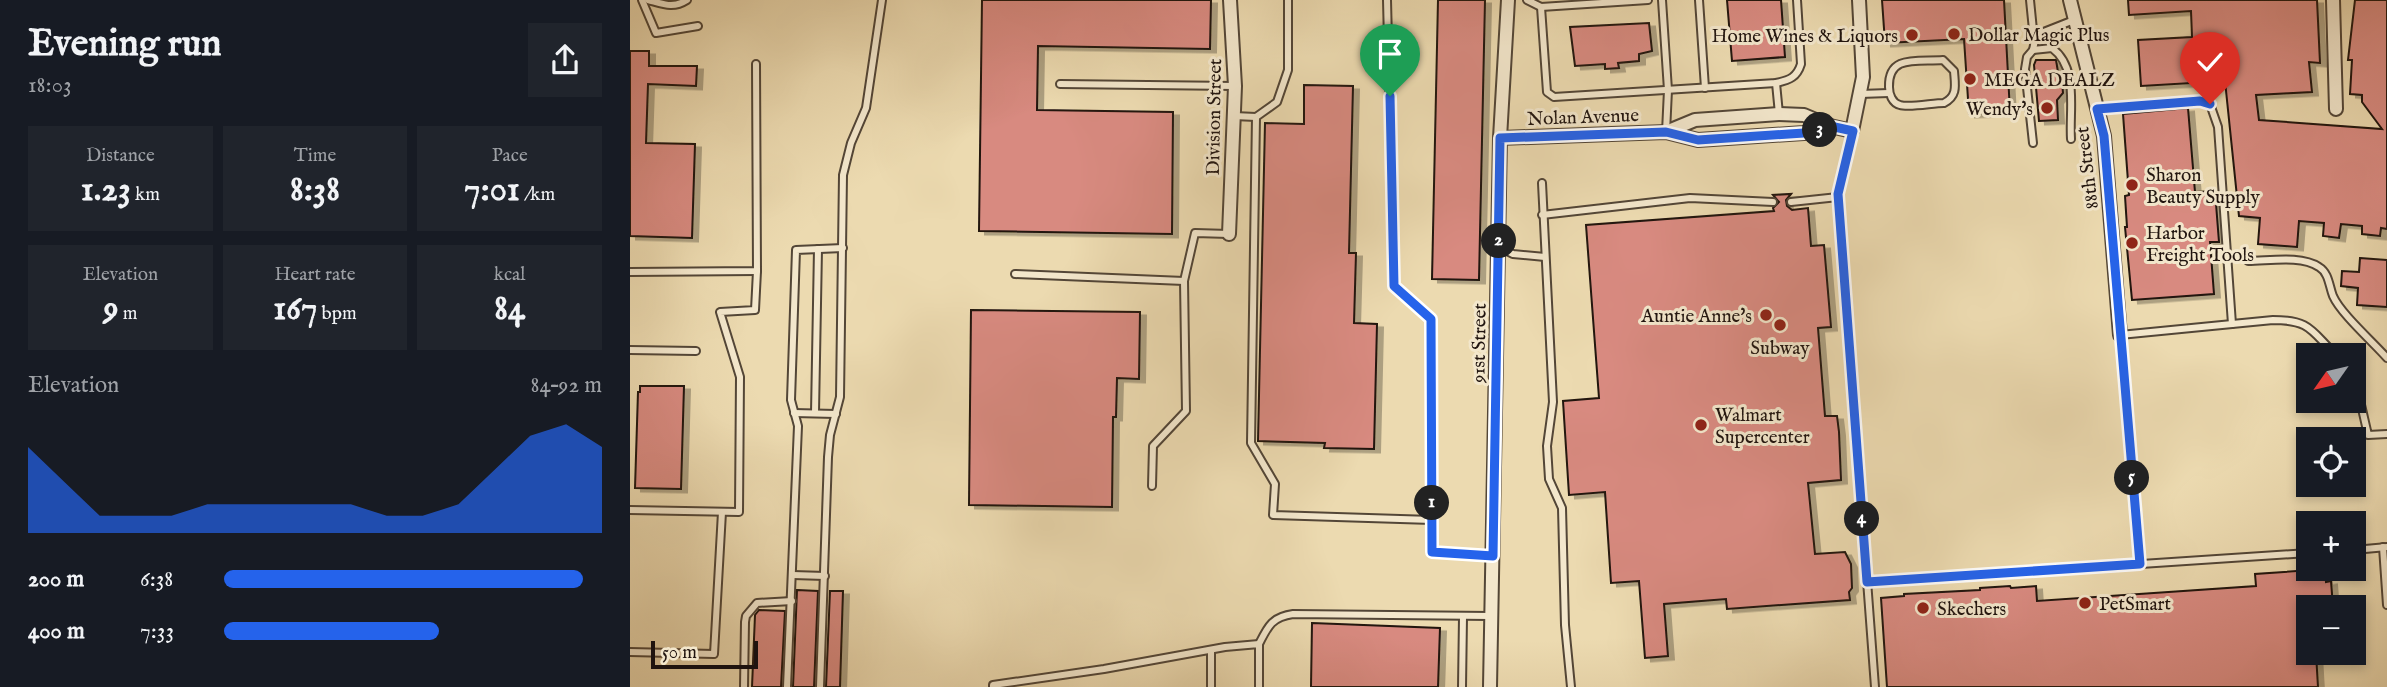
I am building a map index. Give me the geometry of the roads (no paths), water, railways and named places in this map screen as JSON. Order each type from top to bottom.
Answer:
[{"type":"street","name":"Division Street","points":[[1229,234],[1235,86],[1230,0]]},
{"type":"street","name":"91st Street","points":[[1490,687],[1500,138],[1508,0]]},
{"type":"street","points":[[1853,131],[1863,77],[1858,0]]},
{"type":"street","name":"88th Street","points":[[2070,0],[2104,136],[2120,335]]},
{"type":"street","points":[[2333,0],[2336,109]]},
{"type":"street","name":"Nolan Avenue","points":[[1666,132],[1695,120],[1779,114],[1804,115],[1830,126],[1853,131]]},
{"type":"street","name":"Nolan Avenue","points":[[1500,138],[1666,132],[1698,140],[1804,133],[1830,126]]},
{"type":"lane","points":[[642,0],[656,33],[698,26]]},
{"type":"lane","points":[[648,0],[669,6],[687,0]]},
{"type":"lane","points":[[820,687],[828,457],[830,435],[840,397],[843,175],[848,151],[866,108],[882,0]]},
{"type":"lane","points":[[1234,116],[1256,117],[1277,102],[1288,70],[1288,0]]},
{"type":"lane","points":[[1387,0],[1394,286],[1431,319],[1432,552],[1493,556]]},
{"type":"lane","points":[[1527,0],[1541,7],[1648,0]]},
{"type":"lane","points":[[1662,0],[1668,90],[1666,132]]},
{"type":"lane","points":[[1699,0],[1705,88]]},
{"type":"lane","points":[[1541,7],[1547,92],[1554,97],[1776,83],[1792,79],[1801,64],[1797,0]]},
{"type":"lane","points":[[2030,0],[2033,30],[2036,35],[2025,69],[2033,143]]},
{"type":"lane","points":[[2036,35],[2074,20]]},
{"type":"lane","points":[[2033,50],[2052,48],[2061,54],[2067,65],[2071,139]]},
{"type":"lane","points":[[1943,61],[1954,71],[1955,94],[1944,103],[1900,105],[1889,93],[1889,74],[1899,64],[1943,61]]},
{"type":"lane","points":[[630,510],[739,512],[740,377],[720,312],[755,310],[756,64]]},
{"type":"lane","points":[[1776,83],[1779,114]]},
{"type":"lane","points":[[1060,84],[1235,86]]},
{"type":"lane","points":[[1860,94],[1889,93]]},
{"type":"lane","points":[[2097,109],[2200,101],[2210,104],[2217,128],[2232,324]]},
{"type":"lane","points":[[1256,117],[1251,443],[1275,484],[1273,515],[1432,520]]},
{"type":"lane","points":[[1853,131],[1838,197],[1875,687]]},
{"type":"lane","points":[[1542,183],[1553,402],[1547,446],[1549,479],[1562,508],[1565,625],[1571,687]]},
{"type":"lane","points":[[1791,202],[1838,197]]},
{"type":"lane","points":[[1542,215],[1690,198],[1773,202]]},
{"type":"lane","points":[[1152,486],[1153,446],[1186,411],[1184,281],[1195,233],[1229,234]]},
{"type":"lane","points":[[1499,247],[1513,254],[1545,257]]},
{"type":"lane","points":[[788,687],[798,426],[791,400],[796,250],[842,248]]},
{"type":"lane","points":[[815,413],[818,249]]},
{"type":"lane","points":[[2248,261],[2302,261],[2318,266],[2325,273],[2340,306],[2387,358]]},
{"type":"lane","points":[[630,272],[757,271]]},
{"type":"lane","points":[[1015,274],[1184,281]]},
{"type":"lane","points":[[2140,564],[2120,335],[2295,320],[2306,325],[2324,343]]},
{"type":"lane","points":[[630,350],[696,351]]},
{"type":"lane","points":[[794,413],[836,414]]},
{"type":"lane","points":[[2363,413],[2368,435],[2387,434]]},
{"type":"lane","points":[[630,652],[714,654],[722,512]]},
{"type":"lane","points":[[2366,549],[2385,547],[2387,605]]},
{"type":"lane","points":[[1867,582],[2296,554]]},
{"type":"lane","points":[[793,575],[825,576]]},
{"type":"lane","points":[[744,687],[746,616],[757,603],[792,601]]},
{"type":"lane","points":[[1259,687],[1259,644],[1269,624],[1278,616],[1490,616]]},
{"type":"lane","points":[[1462,687],[1463,617]]},
{"type":"lane","points":[[993,687],[1225,646],[1259,644]]},
{"type":"lane","points":[[1211,650],[1211,687]]},
{"type":"place","name":"Dollar Magic Plus","points":[[1954,34]]},
{"type":"place","name":"Home Wines & Liquors","points":[[1912,35]]},
{"type":"place","name":"MEGA DEALZ","points":[[1970,79]]},
{"type":"place","name":"Wendy's","points":[[2047,108]]},
{"type":"place","name":"Sharon Beauty Supply","points":[[2132,185]]},
{"type":"place","name":"Harbor Freight Tools","points":[[2132,243]]},
{"type":"place","name":"Auntie Anne's","points":[[1766,315]]},
{"type":"place","name":"Subway","points":[[1780,325]]},
{"type":"place","name":"Walmart Supercenter","points":[[1701,425]]},
{"type":"place","name":"PetSmart","points":[[2085,603]]},
{"type":"place","name":"Skechers","points":[[1923,608]]}]
